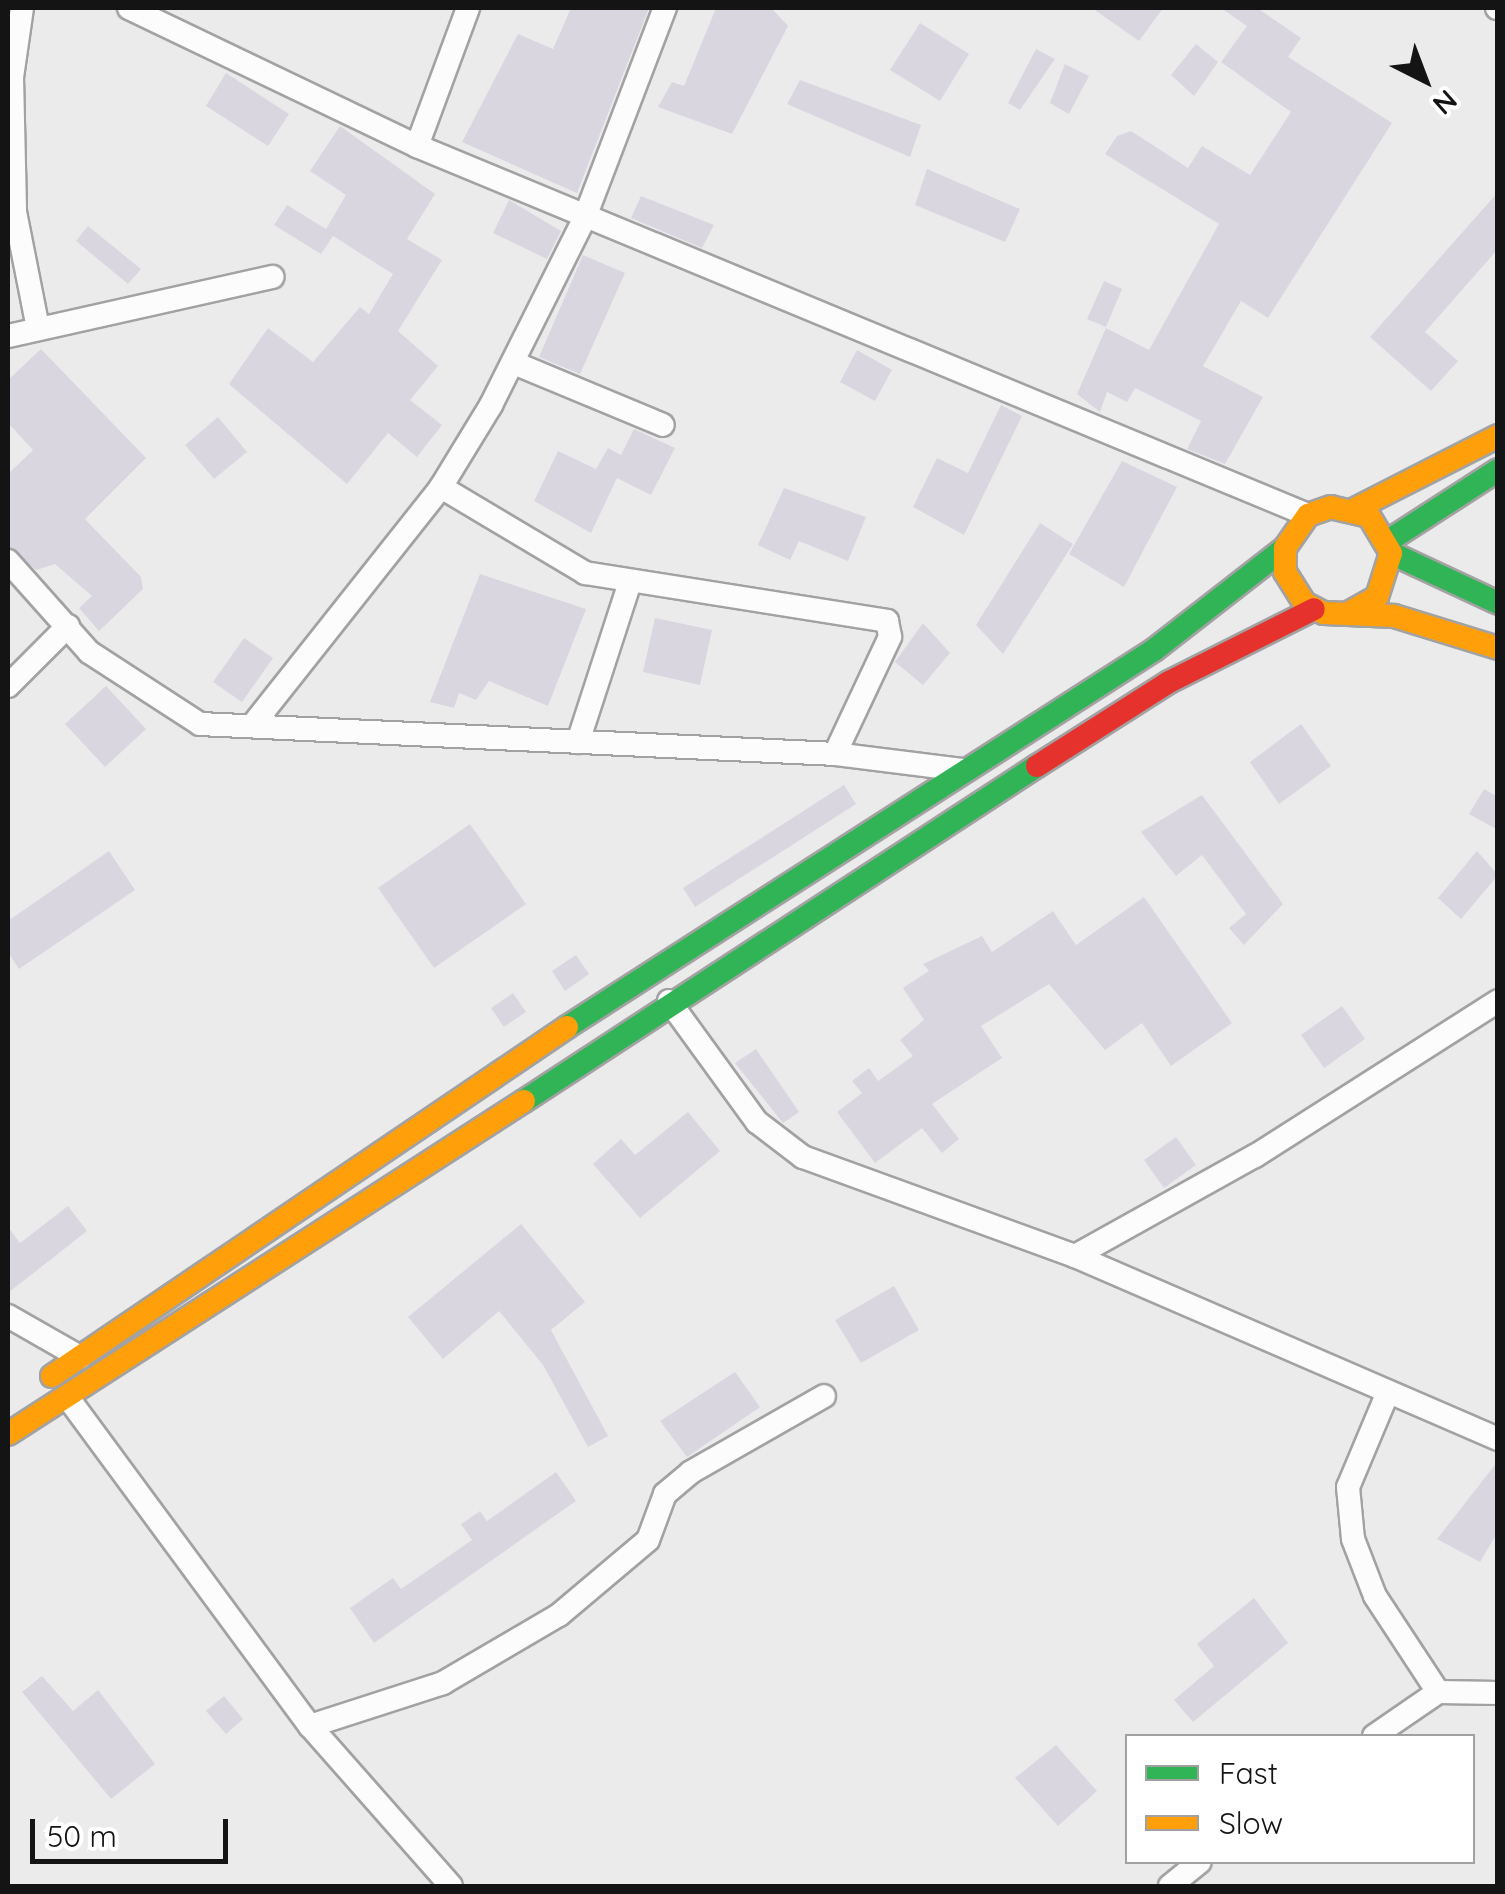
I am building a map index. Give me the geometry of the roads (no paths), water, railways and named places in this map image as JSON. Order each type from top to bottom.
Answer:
[{"type":"main road","points":[[8,1408],[963,770],[1154,650],[1285,548],[1308,515],[1355,509],[1435,476],[1498,436]]},
{"type":"main road","points":[[1350,612],[1377,597],[1389,547],[1498,470]]},
{"type":"main road","points":[[1355,509],[1389,547],[1498,603]]},
{"type":"main road","points":[[1285,548],[1289,584],[1314,609]]},
{"type":"main road","points":[[8,1434],[669,1002],[1169,682],[1314,609],[1394,616],[1498,648]]},
{"type":"street","points":[[22,8],[12,77],[14,212],[37,322]]},
{"type":"street","points":[[129,8],[416,146],[1308,515]]},
{"type":"street","points":[[416,146],[468,8]]},
{"type":"street","points":[[255,722],[440,487],[514,363],[585,218],[665,8]]},
{"type":"street","points":[[8,336],[37,322],[272,277]]},
{"type":"street","points":[[514,363],[663,426]]},
{"type":"street","points":[[440,487],[556,562],[629,585],[886,620],[890,637],[835,754]]},
{"type":"street","points":[[8,561],[68,626],[169,708],[200,724],[255,722],[835,754],[963,770]]},
{"type":"street","points":[[578,742],[629,585]]},
{"type":"street","points":[[8,686],[68,626]]},
{"type":"street","points":[[1075,1256],[1256,1156],[1498,1001]]},
{"type":"street","points":[[669,1002],[757,1122],[802,1157],[1075,1256],[1498,1440]]},
{"type":"street","points":[[8,1316],[80,1357]]},
{"type":"street","points":[[1388,1392],[1348,1487],[1352,1539],[1375,1596],[1438,1692]]},
{"type":"street","points":[[310,1726],[443,1683],[559,1615],[648,1540],[665,1494],[691,1472],[824,1396]]},
{"type":"street","points":[[68,1398],[310,1726],[451,1886]]},
{"type":"street","points":[[1377,1734],[1438,1692],[1498,1693]]},
{"type":"street","points":[[1170,1886],[1198,1864]]}]
